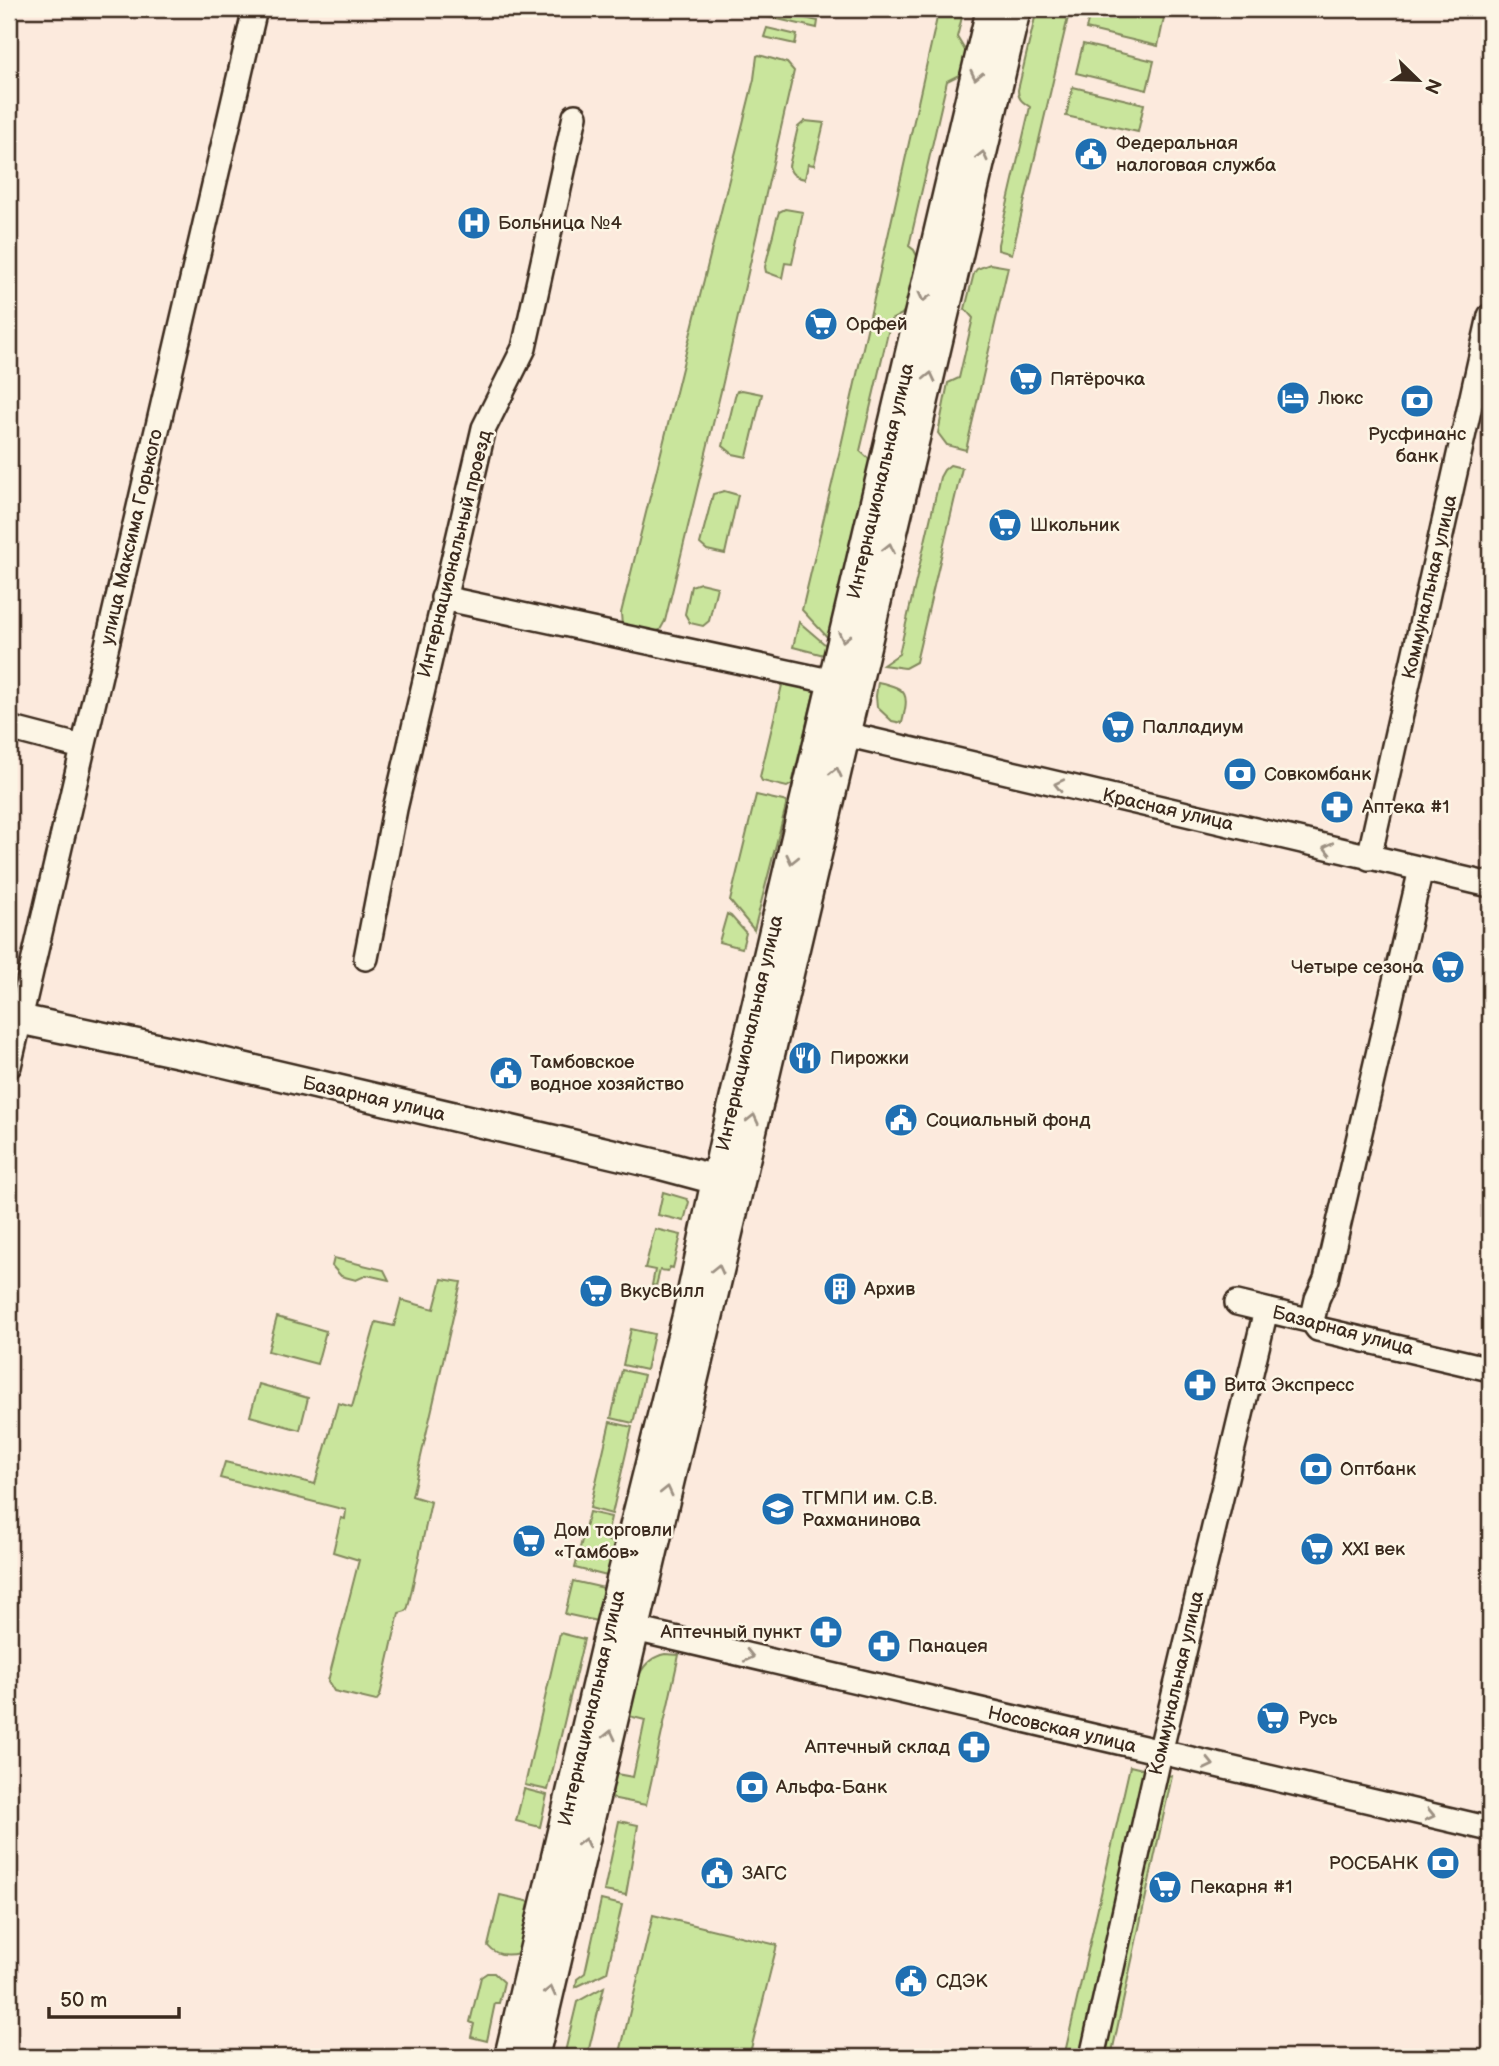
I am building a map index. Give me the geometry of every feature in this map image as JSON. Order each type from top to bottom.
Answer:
[{"type":"main road","name":"Интернациональная улица","points":[[834,731],[834,682],[992,9]]},
{"type":"main road","name":"Интернациональная улица","points":[[534,2057],[623,1626],[727,1183],[834,731],[1016,9]]},
{"type":"main road","name":"Базарная улица","points":[[14,1018],[204,1058],[727,1183]]},
{"type":"main road","name":"Интернациональная улица","points":[[509,2057],[623,1626]]},
{"type":"street","name":"улица Максима Горького","points":[[9,1066],[14,1018],[82,747],[256,9]]},
{"type":"street","name":"Интернациональный проезд","points":[[366,958],[395,810],[484,428],[524,348],[575,116]]},
{"type":"street","name":"Коммунальная улица","points":[[1370,858],[1490,316]]},
{"type":"street","points":[[443,598],[834,682]]},
{"type":"street","points":[[9,728],[82,747]]},
{"type":"street","name":"Красная улица","points":[[834,731],[1490,885]]},
{"type":"street","points":[[1312,1321],[1317,1299],[1326,1279],[1421,869]]},
{"type":"street","name":"Базарная улица","points":[[1237,1303],[1312,1321],[1318,1329],[1490,1369]]},
{"type":"street","name":"Коммунальная улица","points":[[1093,2057],[1160,1753],[1266,1310]]},
{"type":"street","name":"Носовская улица","points":[[623,1626],[1490,1829]]},
{"type":"green space","points":[[766,9],[818,21],[817,28],[764,16]]},
{"type":"green space","points":[[939,9],[964,9],[957,37],[966,52],[961,74],[947,81],[909,246],[918,258],[907,306],[902,314],[891,320],[860,451],[870,463],[829,639],[802,610]]},
{"type":"green space","points":[[1037,9],[1070,9],[1012,254],[998,250],[998,244],[1030,107],[1020,98],[1018,90]]},
{"type":"green space","points":[[1091,9],[1125,9],[1164,18],[1158,46],[1086,29]]},
{"type":"green space","points":[[767,28],[797,35],[795,44],[764,37]]},
{"type":"green space","points":[[1083,44],[1154,61],[1147,90],[1076,73]]},
{"type":"green space","points":[[759,55],[787,63],[794,71],[665,621],[660,630],[652,633],[622,626],[621,613]]},
{"type":"green space","points":[[1073,87],[1144,104],[1138,132],[1066,116]]},
{"type":"green space","points":[[805,121],[824,123],[814,165],[808,164],[805,179],[794,175],[789,166],[798,127]]},
{"type":"green space","points":[[785,209],[803,212],[792,264],[785,263],[782,278],[766,272],[765,267],[779,212]]},
{"type":"green space","points":[[990,264],[1008,267],[966,450],[947,445],[938,433],[948,383],[959,378],[973,318],[965,309],[974,273]]},
{"type":"green space","points":[[737,391],[762,394],[747,457],[733,454],[723,446],[735,396]]},
{"type":"green space","points":[[950,465],[962,468],[916,662],[905,668],[883,665],[899,654],[940,477]]},
{"type":"green space","points":[[724,491],[738,495],[725,554],[707,550],[700,544],[713,494]]},
{"type":"green space","points":[[700,583],[717,587],[709,621],[703,626],[690,623],[685,614],[691,586]]},
{"type":"green space","points":[[799,622],[827,646],[824,655],[793,647]]},
{"type":"green space","points":[[783,681],[815,689],[792,784],[787,787],[762,781],[760,777]]},
{"type":"green space","points":[[878,682],[896,687],[904,694],[906,705],[902,723],[892,721],[877,707]]},
{"type":"green space","points":[[756,795],[786,802],[786,806],[754,930],[730,901]]},
{"type":"green space","points":[[727,914],[746,933],[742,948],[719,942]]},
{"type":"green space","points":[[663,1192],[687,1199],[689,1202],[684,1221],[658,1215]]},
{"type":"green space","points":[[655,1229],[681,1235],[673,1268],[670,1267],[668,1271],[660,1270],[656,1286],[652,1285],[655,1270],[645,1268]]},
{"type":"green space","points":[[334,1258],[384,1270],[389,1280],[367,1275],[356,1280],[341,1276],[332,1266]]},
{"type":"green space","points":[[442,1279],[461,1282],[412,1496],[431,1502],[408,1607],[406,1611],[399,1613],[380,1696],[376,1701],[334,1691],[328,1681],[359,1560],[333,1552],[341,1518],[345,1519],[346,1510],[220,1478],[225,1462],[315,1484],[338,1403],[352,1407],[376,1322],[394,1326],[401,1300],[434,1309]]},
{"type":"green space","points":[[277,1317],[326,1331],[317,1364],[268,1351]]},
{"type":"green space","points":[[631,1329],[654,1334],[646,1370],[623,1365]]},
{"type":"green space","points":[[622,1370],[644,1375],[633,1423],[611,1418]]},
{"type":"green space","points":[[259,1384],[308,1398],[300,1430],[250,1416]]},
{"type":"green space","points":[[610,1422],[632,1427],[612,1514],[590,1508]]},
{"type":"green space","points":[[589,1512],[611,1517],[606,1540],[615,1543],[607,1576],[575,1568]]},
{"type":"green space","points":[[573,1581],[604,1588],[597,1621],[565,1614]]},
{"type":"green space","points":[[560,1633],[584,1639],[548,1790],[525,1785]]},
{"type":"green space","points":[[665,1654],[679,1655],[646,1805],[611,1798],[616,1774],[633,1777],[645,1720],[629,1716],[638,1678],[648,1663]]},
{"type":"green space","points":[[1130,1766],[1172,1776],[1111,2057],[1064,2057]]},
{"type":"green space","points":[[524,1789],[547,1795],[540,1827],[516,1821]]},
{"type":"green space","points":[[619,1821],[638,1825],[626,1895],[604,1891]]},
{"type":"green space","points":[[500,1895],[531,1902],[519,1953],[502,1954],[488,1946]]},
{"type":"green space","points":[[601,1900],[622,1905],[607,1972],[576,1987],[577,1979],[585,1973]]},
{"type":"green space","points":[[653,1915],[777,1945],[749,2057],[619,2057]]},
{"type":"green space","points":[[494,1973],[504,1982],[499,2003],[495,2003],[487,2041],[471,2037],[474,2024],[470,2022],[481,1977]]},
{"type":"green space","points":[[604,1987],[587,2057],[564,2056],[577,2002]]},
{"type":"place","name":"Федеральная налоговая служба","points":[[1091,154]]},
{"type":"place","name":"Больница №4","points":[[474,223]]},
{"type":"place","name":"Орфей","points":[[821,324]]},
{"type":"place","name":"Пятёрочка","points":[[1026,379]]},
{"type":"place","name":"Люкс","points":[[1293,398]]},
{"type":"place","name":"Русфинанс банк","points":[[1417,401]]},
{"type":"place","name":"Школьник","points":[[1005,525]]},
{"type":"place","name":"Палладиум","points":[[1118,727]]},
{"type":"place","name":"Совкомбанк","points":[[1240,774]]},
{"type":"place","name":"Аптека #1","points":[[1337,807]]},
{"type":"place","name":"Четыре сезона","points":[[1448,967]]},
{"type":"place","name":"Пирожки","points":[[805,1058]]},
{"type":"place","name":"Тамбовское водное хозяйство","points":[[506,1073]]},
{"type":"place","name":"Социальный фонд","points":[[901,1120]]},
{"type":"place","name":"Архив","points":[[840,1289]]},
{"type":"place","name":"ВкусВилл","points":[[596,1291]]},
{"type":"place","name":"Вита Экспресс","points":[[1200,1385]]},
{"type":"place","name":"Оптбанк","points":[[1316,1469]]},
{"type":"place","name":"ТГМПИ им. С.В. Рахманинова","points":[[778,1509]]},
{"type":"place","name":"Дом торговли «Тамбов»","points":[[529,1541]]},
{"type":"place","name":"XXI век","points":[[1317,1549]]},
{"type":"place","name":"Аптечный пункт","points":[[826,1632]]},
{"type":"place","name":"Панацея","points":[[884,1646]]},
{"type":"place","name":"Русь","points":[[1273,1718]]},
{"type":"place","name":"Аптечный склад","points":[[974,1747]]},
{"type":"place","name":"Альфа-Банк","points":[[752,1787]]},
{"type":"place","name":"РОСБАНК","points":[[1443,1863]]},
{"type":"place","name":"ЗАГС","points":[[717,1873]]},
{"type":"place","name":"Пекарня #1","points":[[1165,1887]]},
{"type":"place","name":"СДЭК","points":[[911,1981]]}]
